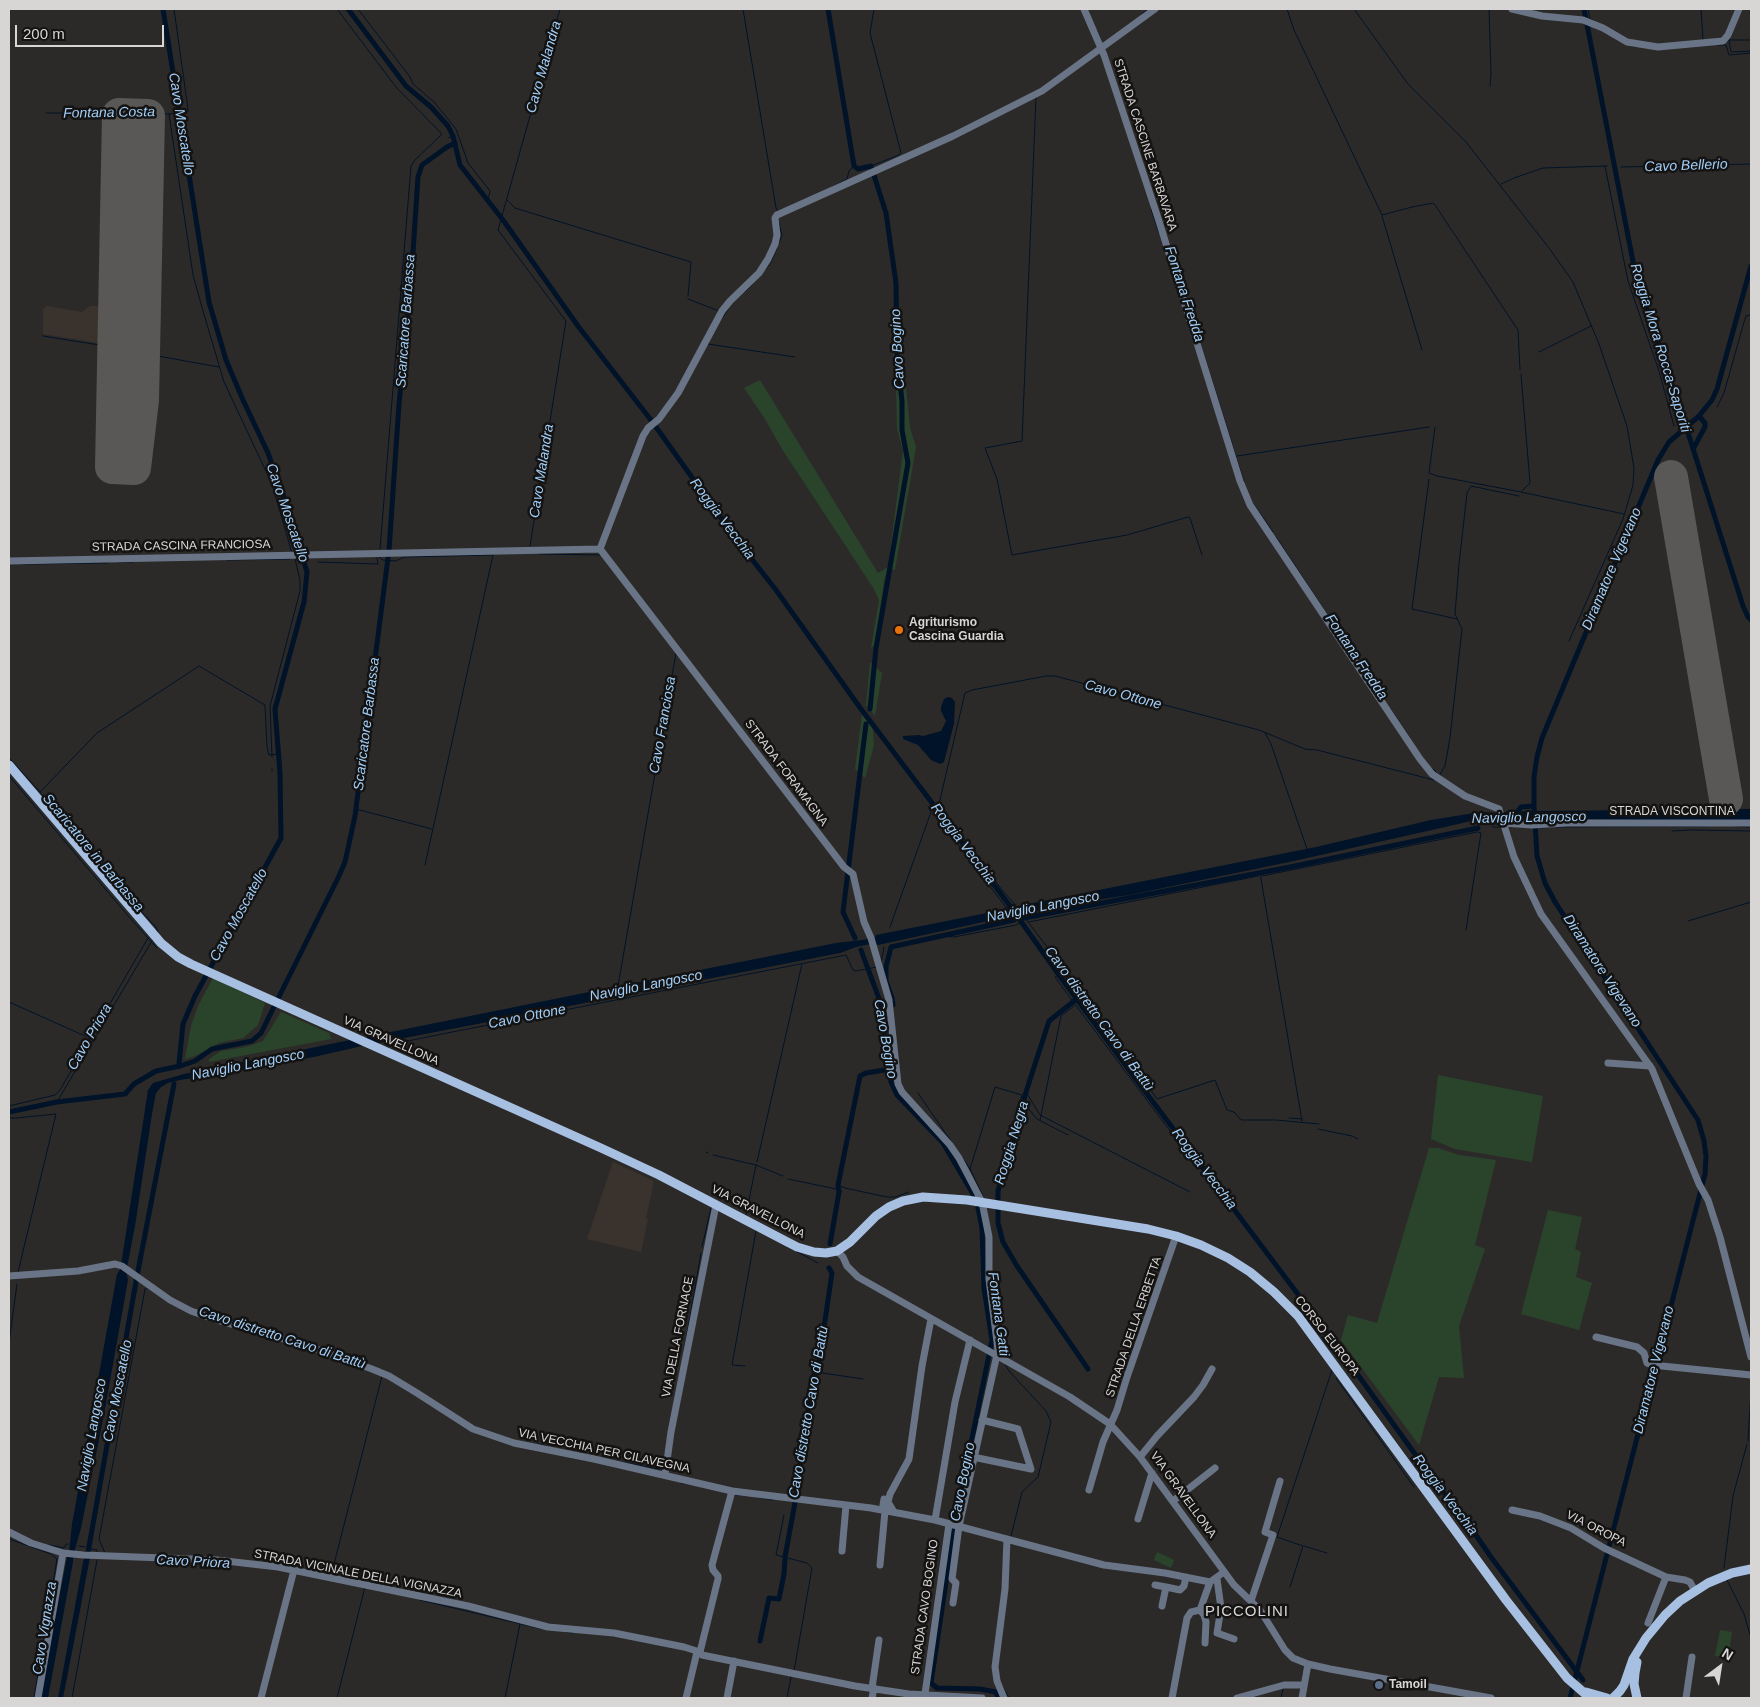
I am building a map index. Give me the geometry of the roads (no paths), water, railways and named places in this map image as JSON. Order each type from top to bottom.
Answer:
[{"type":"main road","name":"VIA GRAVELLONA","points":[[9,765],[155,936],[178,957],[208,973],[281,1006],[601,1148],[797,1247],[826,1253],[844,1246]]},
{"type":"main road","name":"CORSO EUROPA","points":[[844,1246],[876,1216],[902,1201],[923,1196],[982,1202],[1148,1229],[1201,1245],[1228,1258],[1250,1272],[1298,1316],[1506,1600],[1567,1678],[1590,1698]]},
{"type":"main road","points":[[1613,1698],[1624,1685],[1634,1659],[1655,1626],[1680,1601],[1694,1591],[1723,1576],[1751,1569]]},
{"type":"main road","points":[[1637,1698],[1634,1673],[1640,1649]]},
{"type":"main road","points":[[1581,1690],[1607,1698]]},
{"type":"main road","points":[[1613,1698],[1625,1698]]},
{"type":"street","name":"STRADA CASCINE BARBAVARA","points":[[1084,9],[1101,48],[1158,218],[1240,481],[1250,505],[1426,767],[1446,784],[1475,801],[1496,808],[1503,822]]},
{"type":"street","points":[[600,549],[644,436],[678,393],[722,311],[730,300],[759,273],[768,258],[777,235],[775,216],[953,136],[1042,91],[1155,9]]},
{"type":"street","points":[[1512,9],[1542,16],[1585,20],[1629,42],[1666,47],[1725,40],[1739,9]]},
{"type":"street","name":"STRADA CASCINA FRANCIOSA","points":[[9,561],[600,549]]},
{"type":"street","name":"STRADA FORAMAGNA","points":[[600,549],[844,867],[853,874],[864,922],[872,941],[889,1000],[898,1084],[902,1092],[950,1145],[982,1202]]},
{"type":"street","points":[[1503,822],[1514,857],[1541,914],[1650,1066],[1699,1184],[1708,1200],[1720,1237],[1751,1357]]},
{"type":"street","name":"STRADA VISCONTINA","points":[[1503,822],[1534,825],[1567,823],[1751,823]]},
{"type":"street","points":[[1608,1063],[1650,1066]]},
{"type":"street","points":[[953,1603],[956,1583],[952,1579],[958,1526],[998,1356],[989,1279],[988,1237],[982,1202]]},
{"type":"street","name":"VIA DELLA FORNACE","points":[[665,1475],[671,1432],[716,1205]]},
{"type":"street","name":"STRADA DELLA ERBETTA","points":[[1089,1490],[1103,1442],[1117,1410],[1176,1236]]},
{"type":"street","points":[[844,1246],[849,1269]]},
{"type":"street","name":"VIA GRAVELLONA","points":[[826,1253],[838,1259],[858,1277],[1084,1406],[1110,1424],[1140,1457],[1234,1585],[1260,1610],[1284,1650],[1293,1658],[1308,1664],[1491,1698]]},
{"type":"street","name":"VIA VECCHIA PER CILAVEGNA","points":[[9,1276],[78,1271],[115,1264],[124,1267],[182,1307],[218,1321],[308,1346],[372,1368],[417,1393],[473,1429],[501,1440],[732,1491],[871,1508],[935,1520],[1104,1565],[1213,1580]]},
{"type":"street","points":[[880,1565],[885,1511],[883,1505],[909,1459],[922,1366],[931,1319]]},
{"type":"street","points":[[1596,1337],[1637,1346],[1644,1353],[1647,1362],[1655,1366],[1751,1375]]},
{"type":"street","points":[[935,1520],[955,1402],[970,1340]]},
{"type":"street","points":[[1140,1457],[1194,1396],[1212,1369]]},
{"type":"street","points":[[973,1457],[1031,1469],[1018,1429],[982,1420]]},
{"type":"street","points":[[1173,1500],[1215,1468]]},
{"type":"street","points":[[1138,1519],[1152,1473]]},
{"type":"street","points":[[1250,1601],[1273,1535],[1264,1532],[1280,1481]]},
{"type":"street","points":[[686,1698],[718,1580],[712,1565],[732,1491]]},
{"type":"street","points":[[871,1508],[887,1497]]},
{"type":"street","points":[[887,1497],[895,1512]]},
{"type":"street","points":[[842,1551],[846,1505]]},
{"type":"street","name":"VIA OROPA","points":[[1512,1510],[1540,1516],[1571,1528],[1666,1577],[1690,1582],[1694,1591]]},
{"type":"street","name":"STRADA CAVO BOGINO","points":[[925,1694],[949,1524]]},
{"type":"street","name":"STRADA VICINALE DELLA VIGNAZZA","points":[[9,1532],[66,1556],[95,1555],[217,1560],[294,1570],[468,1606],[548,1627],[614,1633],[684,1647],[699,1652],[702,1655],[734,1662],[908,1696],[925,1694],[982,1698]]},
{"type":"street","points":[[1004,1698],[997,1680],[995,1667],[1005,1581],[1007,1539]]},
{"type":"street","points":[[38,1698],[66,1556]]},
{"type":"street","points":[[260,1698],[294,1570]]},
{"type":"street","points":[[1200,1610],[1213,1580],[1224,1572]]},
{"type":"street","points":[[1156,1585],[1180,1590],[1184,1586],[1186,1577]]},
{"type":"street","points":[[1648,1623],[1666,1577]]},
{"type":"street","points":[[1213,1580],[1221,1608],[1216,1633],[1234,1639]]},
{"type":"street","points":[[1162,1606],[1166,1587]]},
{"type":"street","points":[[1200,1610],[1206,1622],[1204,1643]]},
{"type":"street","points":[[1172,1698],[1187,1618],[1191,1612],[1200,1610]]},
{"type":"street","points":[[872,1698],[879,1640]]},
{"type":"street","points":[[1686,1698],[1692,1657]]},
{"type":"street","points":[[727,1698],[734,1662]]},
{"type":"street","points":[[1302,1698],[1308,1664]]},
{"type":"street","points":[[1237,1698],[1284,1685],[1303,1685]]},
{"type":"water","points":[[952,698],[955,702],[954,724],[944,762],[940,764],[931,760],[918,745],[903,739],[903,736],[923,736],[941,731],[946,721],[941,707],[944,699]]},
{"type":"water","points":[[1751,809],[1751,821],[1536,819],[1536,811]]},
{"type":"water","name":"Naviglio Langosco","points":[[1532,811],[1533,819],[1504,819],[1502,812]]},
{"type":"water","name":"Naviglio Langosco","points":[[1480,812],[1500,813],[1501,820],[1471,821],[1294,861],[1129,895],[1045,908],[1026,914],[1019,914],[1016,908],[1023,905],[1316,847],[1431,820]]},
{"type":"water","points":[[1002,910],[1007,911],[1011,916],[878,945],[873,943],[876,935]]},
{"type":"water","name":"Naviglio Langosco","points":[[870,939],[871,944],[840,953],[488,1022],[373,1044],[361,1038],[836,943]]},
{"type":"water","name":"Naviglio Langosco","points":[[350,1040],[362,1046],[314,1057],[180,1080],[161,1087],[156,1093],[152,1114],[127,1268],[121,1265],[148,1090],[153,1083],[184,1074]]},
{"type":"water","name":"Naviglio Langosco","points":[[121,1268],[126,1270],[128,1280],[103,1420],[81,1528],[74,1553],[69,1552],[72,1524],[117,1274]]},
{"type":"water","points":[[67,1557],[73,1557],[73,1562],[48,1698],[40,1698]]},
{"type":"water","points":[[84,1557],[90,1557],[63,1698],[58,1698]]},
{"type":"waterway","name":"Cavo Moscatello","points":[[163,9],[209,302],[226,360],[268,453],[285,500],[307,572],[304,602],[275,709],[280,773],[281,838],[195,996],[183,1024],[179,1063]]},
{"type":"waterway","name":"Fontana Costa","points":[[46,113],[169,114],[188,112],[174,9]]},
{"type":"waterway","points":[[337,9],[396,87],[442,134],[411,166],[380,549]]},
{"type":"waterway","name":"Roggia Vecchia","points":[[348,9],[406,86],[431,107],[448,126],[453,136],[460,165],[503,220],[578,326],[651,420],[861,709],[1010,906],[1138,1082],[1340,1350],[1438,1486],[1460,1512],[1491,1557],[1583,1680]]},
{"type":"waterway","points":[[358,9],[410,77],[413,84],[434,102],[456,129],[468,163],[490,191],[488,200]]},
{"type":"waterway","name":"Cavo Malandra","points":[[530,546],[566,321],[498,230],[560,9]]},
{"type":"waterway","points":[[743,9],[778,211]]},
{"type":"waterway","name":"Cavo Bogino","points":[[828,9],[854,166],[858,169],[871,166],[886,213],[896,283],[897,356],[902,401],[902,430],[908,463],[876,648],[870,709]]},
{"type":"waterway","points":[[871,166],[901,153],[870,33],[874,9]]},
{"type":"waterway","points":[[1142,14],[1149,9]]},
{"type":"waterway","points":[[1287,9],[1294,30],[1382,215],[1433,203],[1435,205],[1518,330],[1520,370]]},
{"type":"waterway","points":[[1354,9],[1408,84],[1466,142],[1549,248],[1573,282],[1599,344],[1627,426],[1634,468],[1633,485],[1623,519],[1569,641]]},
{"type":"waterway","points":[[1489,9],[1490,86]]},
{"type":"waterway","name":"Roggia Mora Rocca-Saporiti","points":[[1584,9],[1636,277],[1743,606],[1751,620]]},
{"type":"waterway","name":"Roggia Mora Rocca-Saporiti","points":[[1588,9],[1590,19],[1594,21]]},
{"type":"waterway","points":[[1701,9],[1703,40]]},
{"type":"waterway","name":"Fontana Fredda","points":[[1097,30],[1102,42]]},
{"type":"waterway","points":[[1729,40],[1751,40]]},
{"type":"waterway","points":[[1729,40],[1731,52],[1751,51]]},
{"type":"waterway","points":[[1628,45],[1636,47]]},
{"type":"waterway","points":[[1718,45],[1726,45],[1729,55],[1751,53]]},
{"type":"waterway","points":[[1036,97],[1022,441],[985,448],[997,479],[1012,555],[1127,535],[1188,517],[1190,518],[1202,555]]},
{"type":"waterway","points":[[169,114],[193,275],[203,311],[224,382],[272,484],[292,553]]},
{"type":"waterway","name":"Roggia Vecchia","points":[[448,138],[453,136]]},
{"type":"waterway","name":"Scaricatore Barbassa","points":[[9,1112],[57,1102],[125,1094],[134,1084],[156,1071],[195,1061],[212,1049],[252,1041],[261,1033],[338,878],[345,862],[355,816],[389,550],[418,177],[422,165],[455,143]]},
{"type":"waterway","name":"Cavo Bellerio","points":[[1621,167],[1751,164]]},
{"type":"waterway","points":[[832,187],[847,179],[849,171],[854,166]]},
{"type":"waterway","points":[[1605,166],[1628,281],[1659,371],[1674,426]]},
{"type":"waterway","name":"Cavo Bellerio","points":[[1501,184],[1543,168],[1607,166]]},
{"type":"waterway","points":[[507,200],[515,208],[691,262],[688,296]]},
{"type":"waterway","points":[[1153,209],[1151,209],[1159,233]]},
{"type":"waterway","points":[[1382,216],[1422,350]]},
{"type":"waterway","points":[[778,219],[782,236],[778,244]]},
{"type":"waterway","points":[[766,269],[777,248]]},
{"type":"waterway","name":"Diramatore Vigevano","points":[[1570,1698],[1705,1174],[1706,1156],[1698,1120],[1555,902],[1545,883],[1537,856],[1534,777],[1542,738],[1658,460],[1669,442],[1699,416],[1712,400],[1717,389],[1751,266]]},
{"type":"waterway","points":[[746,291],[755,281]]},
{"type":"waterway","name":"Fontana Fredda","points":[[1183,288],[1244,482]]},
{"type":"waterway","points":[[688,299],[719,311]]},
{"type":"waterway","points":[[719,323],[729,308]]},
{"type":"waterway","points":[[1717,407],[1724,393],[1746,316],[1751,315]]},
{"type":"waterway","points":[[1539,352],[1591,326]]},
{"type":"waterway","points":[[43,336],[112,347]]},
{"type":"waterway","points":[[708,344],[795,357]]},
{"type":"waterway","points":[[141,353],[219,367]]},
{"type":"waterway","points":[[1521,374],[1530,483],[1522,491]]},
{"type":"waterway","points":[[1693,449],[1705,427],[1705,423],[1699,416]]},
{"type":"waterway","points":[[1237,456],[1429,427]]},
{"type":"waterway","points":[[1435,427],[1429,473],[1624,514]]},
{"type":"waterway","points":[[1429,479],[1412,609],[1457,619]]},
{"type":"waterway","points":[[1439,776],[1445,766],[1450,738],[1462,629],[1455,614],[1467,493],[1471,486],[1519,496]]},
{"type":"waterway","name":"Fontana Fredda","points":[[1252,502],[1273,532]]},
{"type":"waterway","name":"Fontana Fredda","points":[[1276,537],[1343,638]]},
{"type":"waterway","name":"Cavo Franciosa","points":[[539,554],[600,555]]},
{"type":"waterway","name":"Cavo Malandra","points":[[379,557],[383,560],[396,561],[404,557],[492,555]]},
{"type":"waterway","points":[[425,865],[493,555]]},
{"type":"waterway","points":[[318,562],[378,564],[377,558]]},
{"type":"waterway","name":"Cavo Malandra","points":[[227,560],[290,559]]},
{"type":"waterway","points":[[272,757],[270,706],[300,591],[300,580],[295,559]]},
{"type":"waterway","name":"Cavo Malandra","points":[[118,562],[133,562]]},
{"type":"waterway","name":"Cavo Malandra","points":[[23,564],[108,563]]},
{"type":"waterway","name":"Cavo Franciosa","points":[[618,986],[676,653]]},
{"type":"waterway","name":"Scaricatore in Barbassa","points":[[157,934],[158,931],[155,926],[135,905],[40,792],[97,733],[199,666],[265,705],[269,755],[278,754]]},
{"type":"waterway","name":"Cavo Ottone","points":[[939,804],[965,693],[1046,676],[1055,676],[1259,730],[1305,749],[1317,750],[1434,780]]},
{"type":"waterway","name":"Fontana Fredda","points":[[1390,708],[1410,738]]},
{"type":"waterway","name":"Cavo Bogino","points":[[855,938],[843,912],[866,724]]},
{"type":"waterway","name":"Cavo Ottone","points":[[1265,733],[1271,744],[1307,849]]},
{"type":"waterway","points":[[9,758],[40,792]]},
{"type":"waterway","name":"Fontana Fredda","points":[[1433,769],[1439,775]]},
{"type":"waterway","points":[[9,776],[157,948]]},
{"type":"waterway","name":"Naviglio Langosco","points":[[1514,816],[1521,807],[1534,806]]},
{"type":"waterway","points":[[356,809],[432,829]]},
{"type":"waterway","name":"Naviglio Langosco","points":[[937,810],[934,812],[936,816],[1005,906],[1013,920]]},
{"type":"waterway","name":"Cavo Ottone","points":[[890,927],[931,812]]},
{"type":"waterway","name":"Roggia Vecchia","points":[[945,813],[1002,890],[1018,908]]},
{"type":"waterway","name":"Cavo distretto Cavo di Battù","points":[[1477,831],[1479,822],[1491,821]]},
{"type":"waterway","name":"Naviglio Langosco","points":[[1492,821],[1493,827],[1501,827]]},
{"type":"waterway","name":"Naviglio Langosco","points":[[1555,827],[1706,826]]},
{"type":"waterway","points":[[1735,826],[1751,827]]},
{"type":"waterway","name":"Naviglio Langosco","points":[[1541,828],[1551,827]]},
{"type":"waterway","name":"Cavo distretto Cavo di Battù","points":[[1024,918],[1285,868],[1478,828]]},
{"type":"waterway","name":"Cavo distretto Cavo di Battù","points":[[1672,831],[1751,831]]},
{"type":"waterway","name":"Cavo distretto Cavo di Battù","points":[[1262,876],[1477,832]]},
{"type":"waterway","name":"Cavo distretto Cavo di Battù","points":[[1466,930],[1481,833],[1478,832]]},
{"type":"waterway","name":"Cavo distretto Cavo di Battù","points":[[1260,873],[1302,1121]]},
{"type":"waterway","name":"Cavo distretto Cavo di Battù","points":[[1029,922],[1258,876]]},
{"type":"waterway","name":"Cavo distretto Cavo di Battù","points":[[1688,921],[1751,902]]},
{"type":"waterway","name":"Naviglio Langosco","points":[[1002,910],[1010,906]]},
{"type":"waterway","name":"Roggia Vecchia","points":[[1002,914],[1023,910]]},
{"type":"waterway","name":"Cavo distretto Cavo di Battù","points":[[1025,918],[1089,1002],[1157,1099],[1215,1080],[1227,1110],[1234,1112],[1241,1120],[1276,1120],[1319,1124]]},
{"type":"waterway","name":"Cavo distretto Cavo di Battù","points":[[893,1005],[886,981],[886,967],[891,947],[1014,920]]},
{"type":"waterway","name":"Naviglio Langosco","points":[[941,936],[954,937],[1016,925],[1021,922]]},
{"type":"waterway","name":"Cavo Priora","points":[[9,1106],[55,1095],[60,1090],[148,938]]},
{"type":"waterway","name":"Scaricatore in Barbassa","points":[[57,1102],[153,939]]},
{"type":"waterway","name":"Cavo Ottone","points":[[881,963],[884,947]]},
{"type":"waterway","name":"Cavo Bogino","points":[[861,950],[881,1004],[891,1082],[897,1095],[943,1143],[973,1194]]},
{"type":"waterway","name":"Cavo Ottone","points":[[386,1048],[388,1045],[452,1032],[846,955],[853,970],[877,967]]},
{"type":"waterway","name":"Cavo distretto Cavo di Battù","points":[[757,1162],[802,964]]},
{"type":"waterway","name":"Roggia Vecchia","points":[[1059,975],[1055,977],[1197,1167]]},
{"type":"waterway","name":"Roggia Negra","points":[[1078,998],[1049,1021],[1026,1092],[998,1191],[998,1223],[1003,1242],[1017,1266],[1088,1369]]},
{"type":"waterway","points":[[9,1002],[85,1036]]},
{"type":"waterway","points":[[1040,1120],[1061,1016],[1074,1006]]},
{"type":"waterway","name":"Cavo distretto Cavo di Battù","points":[[830,1244],[839,1192],[838,1185],[860,1076],[866,1073],[897,1068]]},
{"type":"waterway","name":"Cavo Moscatello","points":[[87,1558],[137,1276],[174,1084]]},
{"type":"waterway","name":"Fontana Gatti","points":[[970,1169],[995,1087],[1022,1095],[1020,1102],[1024,1103],[1037,1119],[1068,1135]]},
{"type":"waterway","points":[[1026,1092],[1040,1115],[1190,1192]]},
{"type":"waterway","name":"Fontana Gatti","points":[[918,1093],[970,1169],[983,1196]]},
{"type":"waterway","name":"Cavo Priora","points":[[9,1115],[9,1118],[16,1118],[56,1114],[18,1272]]},
{"type":"waterway","name":"Cavo distretto Cavo di Battù","points":[[1289,1118],[1302,1119]]},
{"type":"waterway","name":"Cavo distretto Cavo di Battù","points":[[1318,1129],[1358,1139]]},
{"type":"waterway","points":[[713,1155],[756,1165],[783,1176]]},
{"type":"waterway","name":"Cavo distretto Cavo di Battù","points":[[746,1215],[756,1165]]},
{"type":"waterway","points":[[788,1179],[841,1190],[842,1192]]},
{"type":"waterway","points":[[838,1185],[887,1197],[895,1197],[909,1192]]},
{"type":"waterway","name":"Cavo distretto Cavo di Battù","points":[[702,1247],[711,1208],[713,1208]]},
{"type":"waterway","name":"Cavo Bogino","points":[[978,1208],[982,1228],[984,1288],[992,1340],[955,1522],[931,1683],[937,1688],[980,1689],[996,1692],[998,1698]]},
{"type":"waterway","points":[[745,1366],[732,1365],[756,1231]]},
{"type":"waterway","name":"Cavo distretto Cavo di Battù","points":[[788,1247],[818,1263]]},
{"type":"waterway","name":"Cavo distretto Cavo di Battù","points":[[684,1351],[701,1253]]},
{"type":"waterway","name":"Cavo distretto Cavo di Battù","points":[[785,1557],[796,1497],[813,1376],[818,1368],[832,1273],[829,1268]]},
{"type":"waterway","name":"Fontana Gatti","points":[[992,1273],[993,1281]]},
{"type":"waterway","name":"Cavo Priora","points":[[9,1343],[17,1284]]},
{"type":"waterway","points":[[105,1553],[99,1539],[145,1289],[148,1287]]},
{"type":"waterway","points":[[1294,1302],[1337,1357],[1340,1350]]},
{"type":"waterway","name":"Fontana Gatti","points":[[996,1310],[1006,1358]]},
{"type":"waterway","name":"Fontana Gatti","points":[[1005,1364],[1009,1371],[1046,1411],[1051,1422],[1038,1477],[1022,1492],[1011,1536]]},
{"type":"waterway","points":[[1290,1587],[1303,1546],[1277,1537],[1332,1370]]},
{"type":"waterway","points":[[816,1372],[863,1379]]},
{"type":"waterway","name":"Cavo distretto Cavo di Battù","points":[[333,1575],[332,1572],[382,1376]]},
{"type":"waterway","points":[[1336,1378],[1414,1487]]},
{"type":"waterway","name":"Cavo distretto Cavo di Battù","points":[[1748,1441],[1751,1391]]},
{"type":"waterway","name":"Cavo distretto Cavo di Battù","points":[[538,1444],[547,1446]]},
{"type":"waterway","name":"Cavo distretto Cavo di Battù","points":[[1724,1568],[1733,1496],[1747,1444]]},
{"type":"waterway","name":"Cavo distretto Cavo di Battù","points":[[617,1461],[659,1469],[662,1467],[665,1453]]},
{"type":"waterway","name":"Cavo distretto Cavo di Battù","points":[[681,1483],[688,1484]]},
{"type":"waterway","name":"Cavo distretto Cavo di Battù","points":[[735,1495],[748,1496]]},
{"type":"waterway","name":"Cavo distretto Cavo di Battù","points":[[755,1497],[773,1500]]},
{"type":"waterway","name":"Cavo distretto Cavo di Battù","points":[[784,1515],[776,1555],[807,1563],[812,1568],[794,1671]]},
{"type":"waterway","name":"Cavo Vignazza","points":[[9,1539],[51,1554],[57,1559]]},
{"type":"waterway","name":"Cavo Priora","points":[[49,1545],[64,1548],[68,1544]]},
{"type":"waterway","name":"Cavo Priora","points":[[79,1546],[85,1547]]},
{"type":"waterway","points":[[1304,1546],[1327,1553]]},
{"type":"waterway","name":"Cavo Priora","points":[[91,1549],[97,1550],[97,1553]]},
{"type":"waterway","name":"Cavo Vignazza","points":[[34,1698],[57,1559]]},
{"type":"waterway","name":"Cavo distretto Cavo di Battù","points":[[760,1641],[769,1598],[779,1599],[785,1559]]},
{"type":"waterway","name":"Cavo Priora","points":[[72,1698],[97,1560]]},
{"type":"waterway","name":"Cavo distretto Cavo di Battù","points":[[1727,1580],[1744,1614],[1751,1638]]},
{"type":"waterway","name":"Cavo distretto Cavo di Battù","points":[[337,1698],[365,1587]]},
{"type":"waterway","name":"Cavo distretto Cavo di Battù","points":[[420,1600],[542,1629]]},
{"type":"waterway","name":"Cavo distretto Cavo di Battù","points":[[505,1698],[520,1624]]},
{"type":"waterway","name":"Cavo distretto Cavo di Battù","points":[[566,1632],[573,1633]]},
{"type":"waterway","name":"Cavo distretto Cavo di Battù","points":[[787,1698],[791,1677]]},
{"type":"waterway","name":"Fontana Gatti","points":[[1002,1685],[1009,1698]]},
{"type":"waterway","points":[[1281,1698],[1283,1689]]},
{"type":"place","name":"Agriturismo Cascina Guardia","points":[[899,630]]},
{"type":"place","name":"Tamoil","points":[[1379,1685]]},
{"type":"district","name":"PICCOLINI","points":[[1247,1612]]}]
